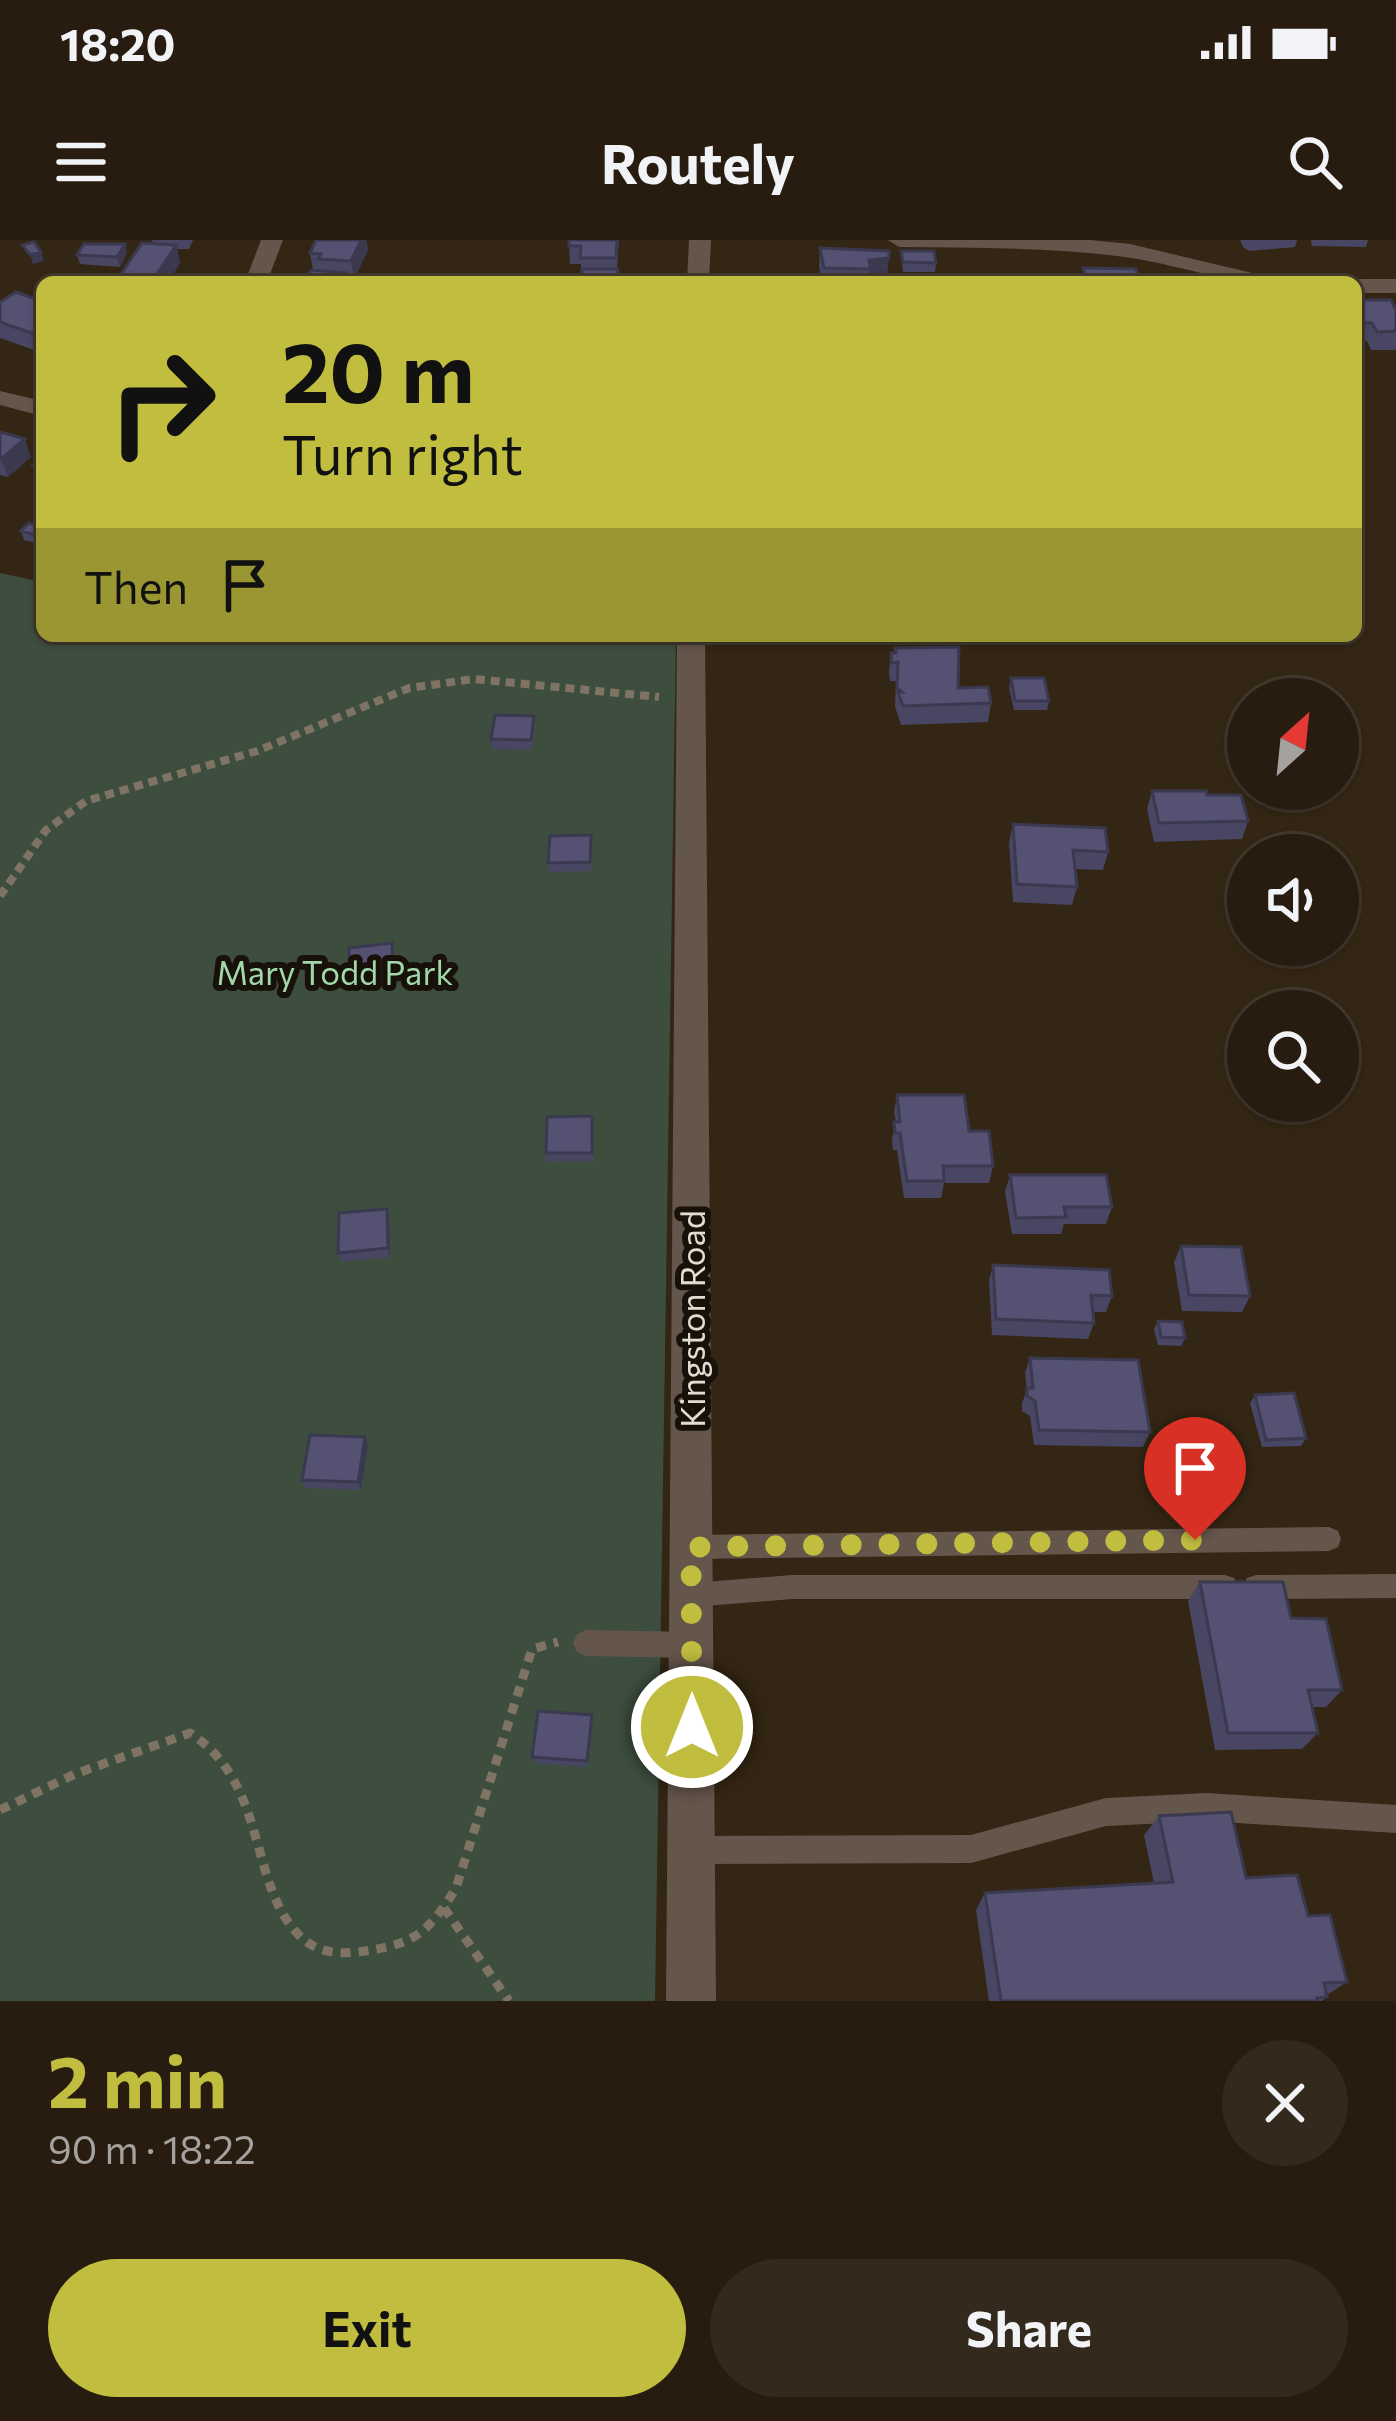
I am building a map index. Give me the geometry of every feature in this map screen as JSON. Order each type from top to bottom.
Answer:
[{"type":"street","points":[[258,276],[272,240]]},
{"type":"street","points":[[698,276],[700,240]]},
{"type":"street","points":[[898,240],[1057,243],[1130,251],[1236,276]]},
{"type":"street","points":[[1362,286],[1396,286]]},
{"type":"street","points":[[0,398],[36,407]]},
{"type":"street","name":"Kingston Road","points":[[691,642],[691,2001]]},
{"type":"lane","points":[[691,1547],[1329,1539]]},
{"type":"lane","points":[[692,1594],[792,1587],[1396,1586]]},
{"type":"lane","points":[[586,1643],[692,1645]]},
{"type":"lane","points":[[691,1850],[971,1849],[1106,1812],[1207,1807],[1396,1820]]},
{"type":"path","points":[[0,896],[35,840],[62,813],[86,801],[257,751],[410,688],[474,679],[691,700]]},
{"type":"path","points":[[0,1810],[111,1760],[190,1733],[204,1737],[235,1779],[277,1891],[302,1940],[322,1951],[359,1952],[411,1942],[444,1908],[475,1840],[510,1724],[518,1676],[532,1648],[556,1642],[586,1643]]},
{"type":"path","points":[[444,1908],[509,2001]]},
{"type":"green space","name":"Mary Todd Park","points":[[0,573],[36,581],[36,642],[676,642],[655,2001],[0,2001]]},
{"type":"building","points":[[316,240],[361,240],[351,261],[318,259],[321,254],[310,253]]},
{"type":"building","points":[[569,240],[617,240],[616,258],[580,258],[581,246],[569,246]]},
{"type":"building","points":[[34,242],[41,252],[30,255],[22,245]]},
{"type":"building","points":[[142,243],[176,245],[156,276],[121,274]]},
{"type":"building","points":[[84,244],[125,244],[117,257],[77,255]]},
{"type":"building","points":[[820,248],[889,251],[889,258],[869,260],[870,269],[824,268]]},
{"type":"building","points":[[901,251],[934,251],[936,263],[903,262]]},
{"type":"building","points":[[1083,268],[1136,269],[1138,276],[1085,276]]},
{"type":"building","points":[[582,269],[618,269],[617,276],[581,276]]},
{"type":"building","points":[[311,270],[346,273],[344,276],[308,276]]},
{"type":"building","points":[[16,292],[36,299],[36,329],[31,333],[0,322],[0,302]]},
{"type":"building","points":[[1362,300],[1391,300],[1396,331],[1377,332],[1372,323],[1362,322]]},
{"type":"building","points":[[0,432],[25,439],[1,459],[0,458]]},
{"type":"building","points":[[29,523],[36,525],[36,535],[21,531]]},
{"type":"building","points":[[959,647],[958,688],[988,687],[991,703],[903,706],[897,688],[898,662],[892,663],[895,648]]},
{"type":"building","points":[[1011,678],[1044,678],[1049,701],[1015,701]]},
{"type":"building","points":[[495,715],[534,716],[531,740],[491,739]]},
{"type":"building","points":[[1152,791],[1227,795],[1227,810],[1245,810],[1248,821],[1159,823]]},
{"type":"building","points":[[1013,824],[1105,828],[1108,852],[1073,850],[1077,887],[1017,884]]},
{"type":"building","points":[[591,835],[590,862],[548,863],[550,836]]},
{"type":"building","points":[[392,943],[393,971],[349,976],[349,948]]},
{"type":"building","points":[[897,1095],[964,1095],[969,1131],[989,1131],[993,1166],[943,1166],[944,1181],[907,1181],[900,1133],[895,1133],[894,1122],[900,1122]]},
{"type":"building","points":[[592,1116],[592,1153],[546,1153],[547,1117]]},
{"type":"building","points":[[1010,1175],[1106,1175],[1112,1207],[1064,1207],[1066,1217],[1016,1218]]},
{"type":"building","points":[[387,1209],[388,1248],[338,1253],[339,1213]]},
{"type":"building","points":[[1181,1246],[1241,1247],[1250,1296],[1189,1295]]},
{"type":"building","points":[[993,1265],[1109,1270],[1112,1296],[1091,1295],[1094,1323],[996,1319]]},
{"type":"building","points":[[1158,1321],[1182,1322],[1185,1338],[1161,1337]]},
{"type":"building","points":[[1030,1358],[1138,1360],[1150,1432],[1039,1430],[1035,1401],[1027,1396],[1027,1388],[1033,1388]]},
{"type":"building","points":[[1294,1393],[1306,1438],[1266,1440],[1255,1395]]},
{"type":"building","points":[[310,1435],[365,1437],[358,1482],[302,1480]]},
{"type":"building","points":[[1200,1582],[1283,1582],[1291,1618],[1326,1619],[1342,1690],[1308,1690],[1318,1733],[1228,1733]]},
{"type":"building","points":[[538,1711],[592,1715],[587,1761],[532,1757]]},
{"type":"building","points":[[1231,1812],[1246,1878],[1297,1875],[1308,1916],[1330,1915],[1347,1982],[1324,1983],[1327,1997],[1318,2001],[1001,2001],[985,1893],[1173,1882],[1159,1816]]},
{"type":"route","points":[[692,1727],[691,1547],[1195,1540]]}]
